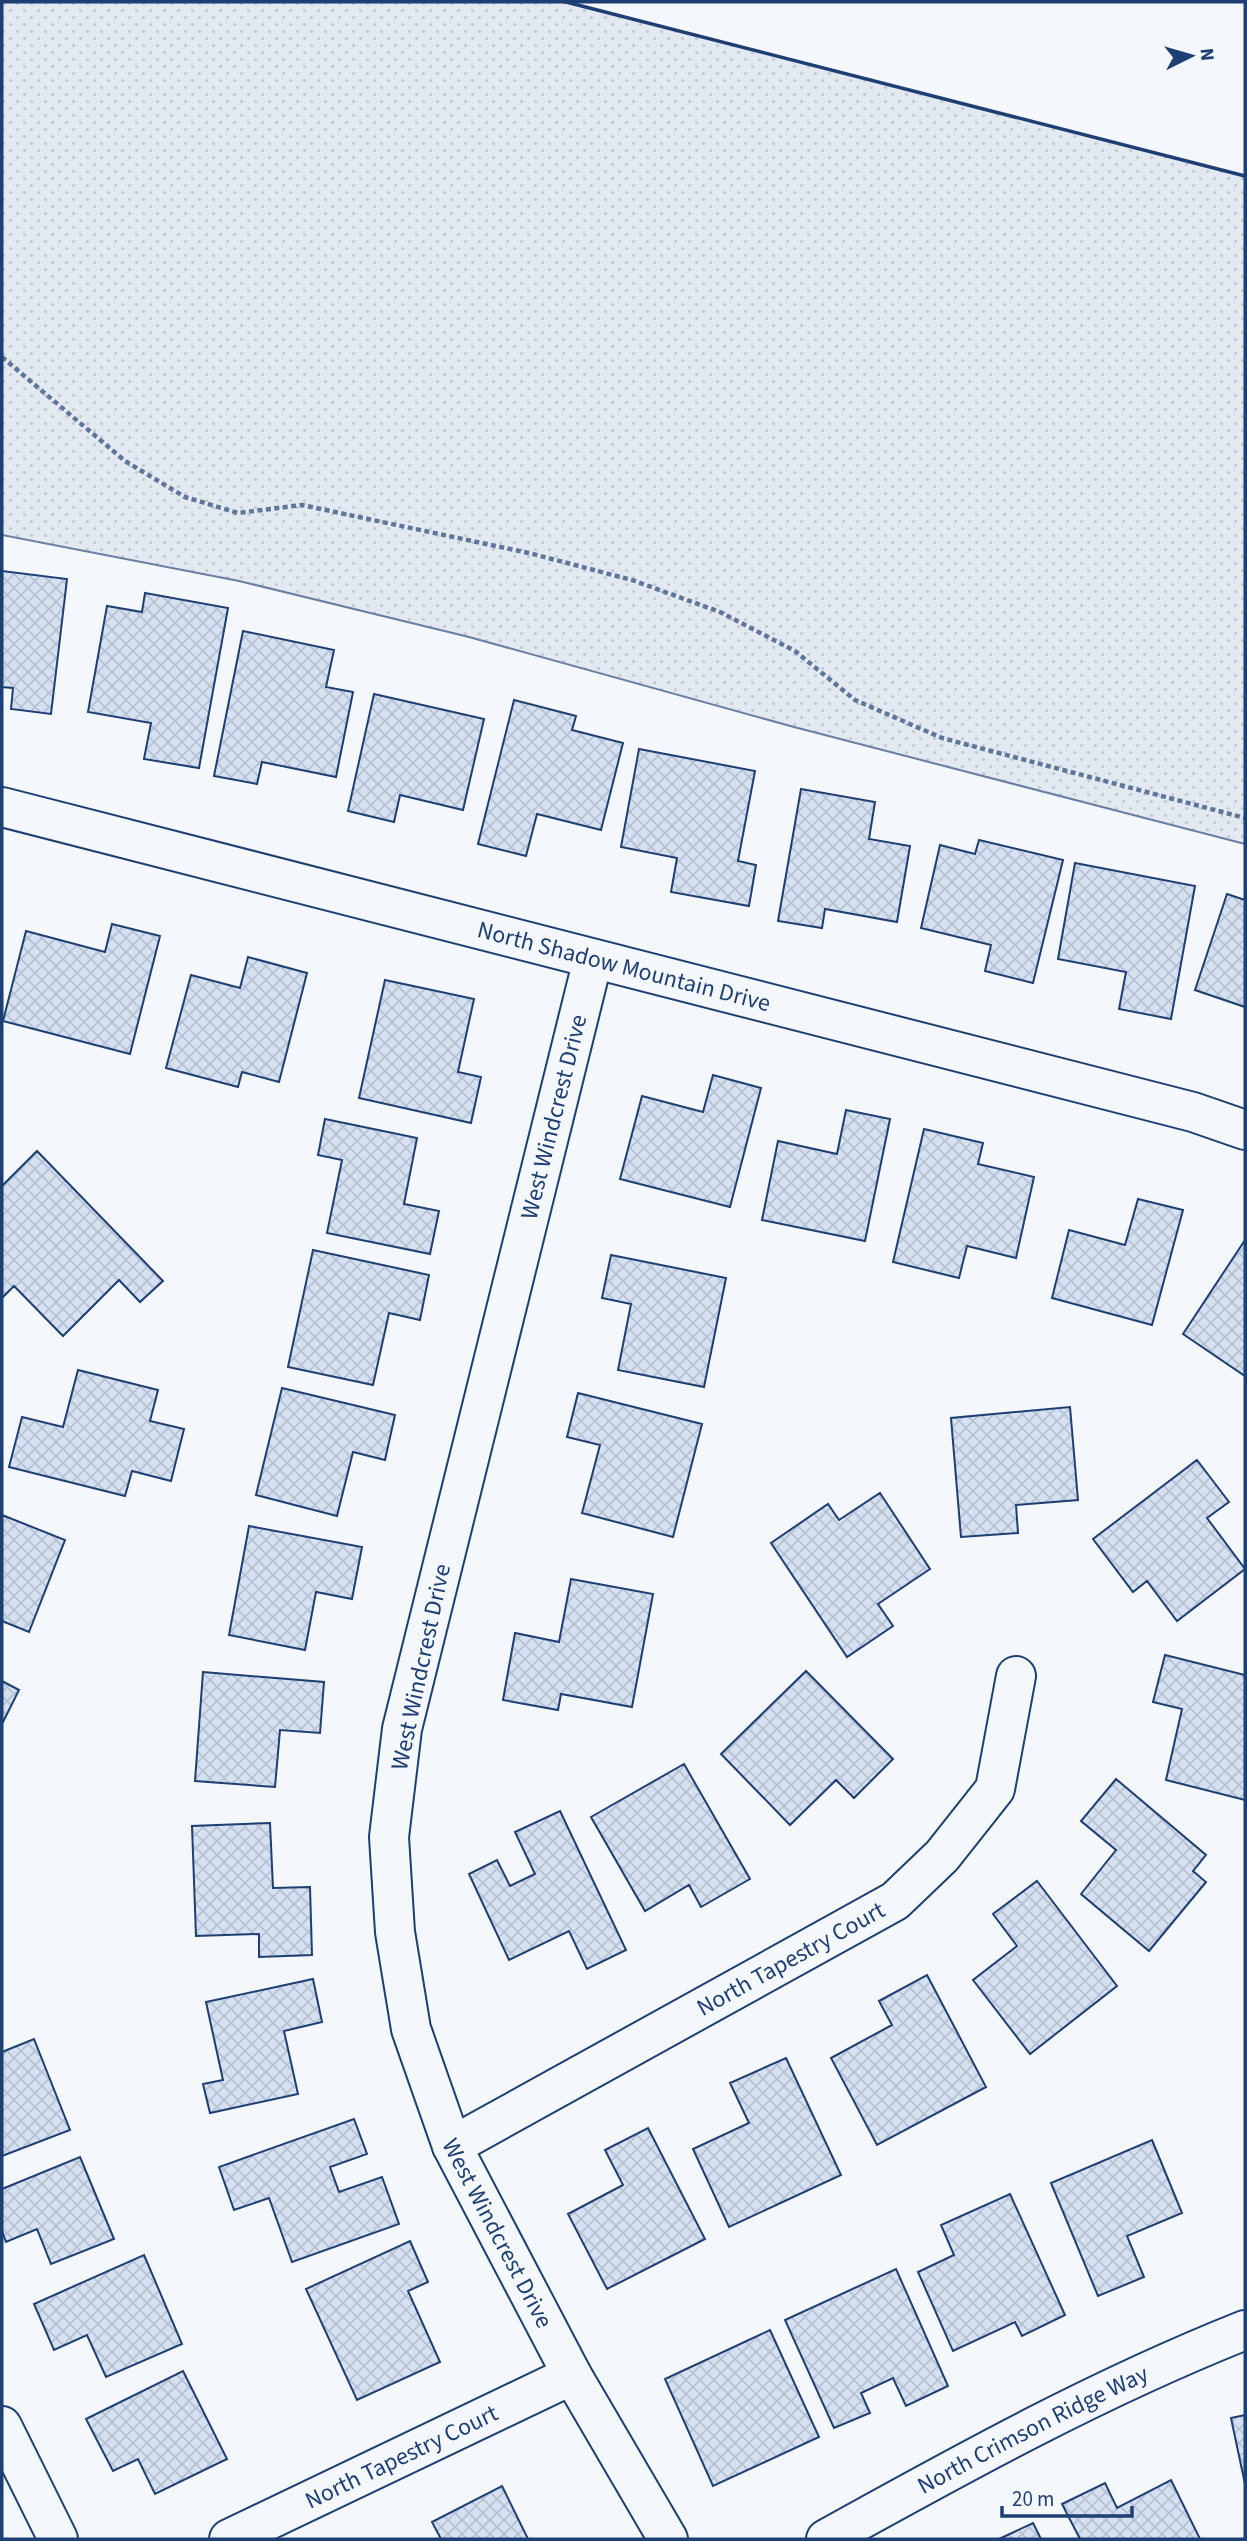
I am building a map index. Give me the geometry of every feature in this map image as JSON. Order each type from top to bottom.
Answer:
[{"type":"street","name":"North Shadow Mountain Drive","points":[[2,807],[1179,1109],[1245,1130]]},
{"type":"street","name":"West Windcrest Drive","points":[[593,959],[402,1729],[390,1823],[395,1932],[411,2029],[453,2146],[572,2375],[668,2539]]},
{"type":"street","name":"North Tapestry Court","points":[[453,2146],[895,1901],[942,1856],[995,1789],[1016,1676]]},
{"type":"street","name":"North Crimson Ridge Way","points":[[826,2539],[965,2462],[1158,2364],[1245,2330]]},
{"type":"street","name":"North Tapestry Court","points":[[229,2539],[572,2375]]},
{"type":"street","points":[[2,2426],[58,2539]]},
{"type":"path","points":[[2,357],[125,461],[185,497],[238,513],[302,505],[529,553],[632,580],[720,612],[795,651],[855,700],[942,738],[1245,818]]},
{"type":"shaded area","points":[[2,2],[566,2],[1245,176],[1245,844],[794,727],[469,637],[239,581],[2,535]]},
{"type":"building","points":[[2,571],[67,579],[51,714],[11,709],[13,688],[2,687]]},
{"type":"building","points":[[145,593],[228,608],[199,768],[144,759],[151,723],[88,712],[107,606],[142,612]]},
{"type":"building","points":[[243,631],[334,650],[326,687],[353,692],[336,777],[262,762],[257,784],[214,776]]},
{"type":"building","points":[[374,694],[484,719],[463,810],[400,795],[394,822],[348,811]]},
{"type":"building","points":[[514,700],[576,716],[572,730],[623,743],[601,830],[537,814],[526,856],[478,844]]},
{"type":"building","points":[[639,749],[755,771],[738,861],[756,865],[749,906],[671,892],[677,858],[621,847]]},
{"type":"building","points":[[801,789],[875,802],[869,839],[910,846],[897,922],[825,909],[822,928],[778,921]]},
{"type":"building","points":[[979,840],[1063,860],[1033,983],[985,971],[991,945],[921,928],[940,845],[975,854]]},
{"type":"building","points":[[1075,863],[1195,886],[1171,1019],[1119,1009],[1126,972],[1058,959]]},
{"type":"building","points":[[1227,894],[1245,900],[1245,1007],[1195,990]]},
{"type":"building","points":[[112,924],[160,936],[130,1054],[3,1021],[26,931],[105,952]]},
{"type":"building","points":[[248,957],[307,973],[279,1082],[242,1072],[238,1087],[166,1068],[191,975],[240,988]]},
{"type":"building","points":[[385,980],[474,999],[458,1072],[481,1077],[471,1123],[359,1098]]},
{"type":"building","points":[[713,1075],[761,1088],[730,1207],[620,1179],[642,1096],[703,1112]]},
{"type":"building","points":[[846,1110],[890,1119],[865,1241],[762,1220],[778,1141],[837,1154]]},
{"type":"building","points":[[325,1119],[417,1138],[404,1204],[439,1211],[430,1254],[327,1233],[342,1160],[318,1155]]},
{"type":"building","points":[[924,1129],[983,1143],[978,1164],[1034,1177],[1016,1258],[967,1246],[959,1278],[893,1262]]},
{"type":"building","points":[[37,1151],[163,1281],[140,1302],[119,1280],[63,1336],[14,1286],[2,1298],[2,1186]]},
{"type":"building","points":[[1138,1199],[1183,1210],[1152,1325],[1052,1298],[1069,1230],[1125,1245]]},
{"type":"building","points":[[1245,1240],[1245,1376],[1183,1334]]},
{"type":"building","points":[[313,1250],[429,1275],[420,1320],[389,1313],[373,1385],[288,1367]]},
{"type":"building","points":[[611,1255],[726,1278],[704,1387],[618,1370],[631,1304],[602,1298]]},
{"type":"building","points":[[78,1370],[158,1390],[150,1421],[184,1429],[171,1481],[132,1471],[125,1496],[9,1467],[22,1417],[63,1427]]},
{"type":"building","points":[[282,1388],[395,1415],[385,1460],[353,1452],[337,1516],[256,1495]]},
{"type":"building","points":[[578,1393],[702,1424],[673,1537],[582,1513],[600,1445],[567,1437]]},
{"type":"building","points":[[1070,1407],[1078,1500],[1016,1505],[1018,1533],[961,1537],[951,1418]]},
{"type":"building","points":[[1197,1460],[1229,1502],[1207,1518],[1245,1569],[1177,1621],[1147,1581],[1133,1592],[1093,1539]]},
{"type":"building","points":[[880,1493],[930,1569],[878,1604],[893,1626],[847,1657],[771,1543],[828,1504],[839,1520]]},
{"type":"building","points":[[2,1515],[65,1540],[29,1632],[2,1621]]},
{"type":"building","points":[[249,1526],[362,1547],[352,1599],[316,1592],[305,1650],[229,1635]]},
{"type":"building","points":[[571,1579],[653,1594],[632,1707],[561,1694],[558,1710],[503,1700],[515,1633],[559,1642]]},
{"type":"building","points":[[1165,1655],[1245,1675],[1245,1800],[1166,1780],[1182,1709],[1153,1702]]},
{"type":"building","points":[[806,1671],[893,1759],[854,1798],[836,1780],[790,1825],[721,1754]]},
{"type":"building","points":[[203,1672],[324,1682],[320,1733],[280,1730],[275,1787],[195,1781]]},
{"type":"building","points":[[2,1681],[19,1690],[2,1724]]},
{"type":"building","points":[[684,1764],[750,1879],[701,1907],[689,1885],[645,1911],[591,1817]]},
{"type":"building","points":[[1116,1779],[1206,1855],[1193,1871],[1206,1882],[1149,1951],[1081,1894],[1116,1850],[1081,1821]]},
{"type":"building","points":[[560,1811],[626,1950],[587,1969],[569,1931],[509,1960],[469,1874],[497,1860],[510,1886],[535,1874],[515,1832]]},
{"type":"building","points":[[270,1823],[273,1888],[310,1887],[312,1955],[259,1957],[259,1934],[196,1936],[192,1826]]},
{"type":"building","points":[[1037,1881],[1117,1986],[1030,2054],[973,1980],[1017,1946],[993,1914]]},
{"type":"building","points":[[927,1975],[986,2087],[877,2145],[831,2058],[892,2025],[879,2001]]},
{"type":"building","points":[[313,1979],[322,2022],[284,2031],[298,2094],[210,2113],[203,2084],[223,2080],[206,2002]]},
{"type":"building","points":[[34,2039],[70,2130],[2,2156],[2,2052]]},
{"type":"building","points":[[786,2058],[841,2175],[729,2227],[693,2149],[749,2123],[730,2083]]},
{"type":"building","points":[[354,2119],[367,2154],[330,2167],[339,2192],[382,2177],[399,2224],[292,2262],[269,2198],[234,2210],[219,2167]]},
{"type":"building","points":[[648,2128],[705,2239],[607,2289],[568,2214],[623,2185],[605,2150]]},
{"type":"building","points":[[1152,2140],[1182,2213],[1127,2236],[1144,2277],[1098,2296],[1051,2183]]},
{"type":"building","points":[[80,2157],[114,2239],[51,2264],[37,2229],[6,2242],[2,2231],[2,2189]]},
{"type":"building","points":[[1010,2194],[1065,2315],[1022,2336],[1015,2322],[953,2351],[918,2272],[954,2255],[941,2225]]},
{"type":"building","points":[[410,2241],[428,2282],[408,2291],[440,2362],[357,2400],[306,2289]]},
{"type":"building","points":[[144,2255],[182,2344],[106,2377],[87,2335],[54,2350],[34,2304]]},
{"type":"building","points":[[896,2269],[948,2386],[906,2406],[893,2378],[861,2393],[870,2413],[834,2428],[785,2320]]},
{"type":"building","points":[[770,2330],[819,2437],[713,2486],[665,2379]]},
{"type":"building","points":[[183,2371],[227,2459],[155,2494],[138,2459],[113,2471],[86,2419]]},
{"type":"building","points":[[1245,2415],[1245,2484],[1231,2418]]},
{"type":"building","points":[[1171,2480],[1200,2539],[1080,2539],[1062,2504],[1105,2483],[1117,2508]]},
{"type":"building","points":[[502,2486],[528,2539],[441,2539],[432,2522]]},
{"type":"building","points":[[1033,2523],[1041,2539],[999,2539]]},
{"type":"wall","points":[[566,2],[1245,176]]}]
